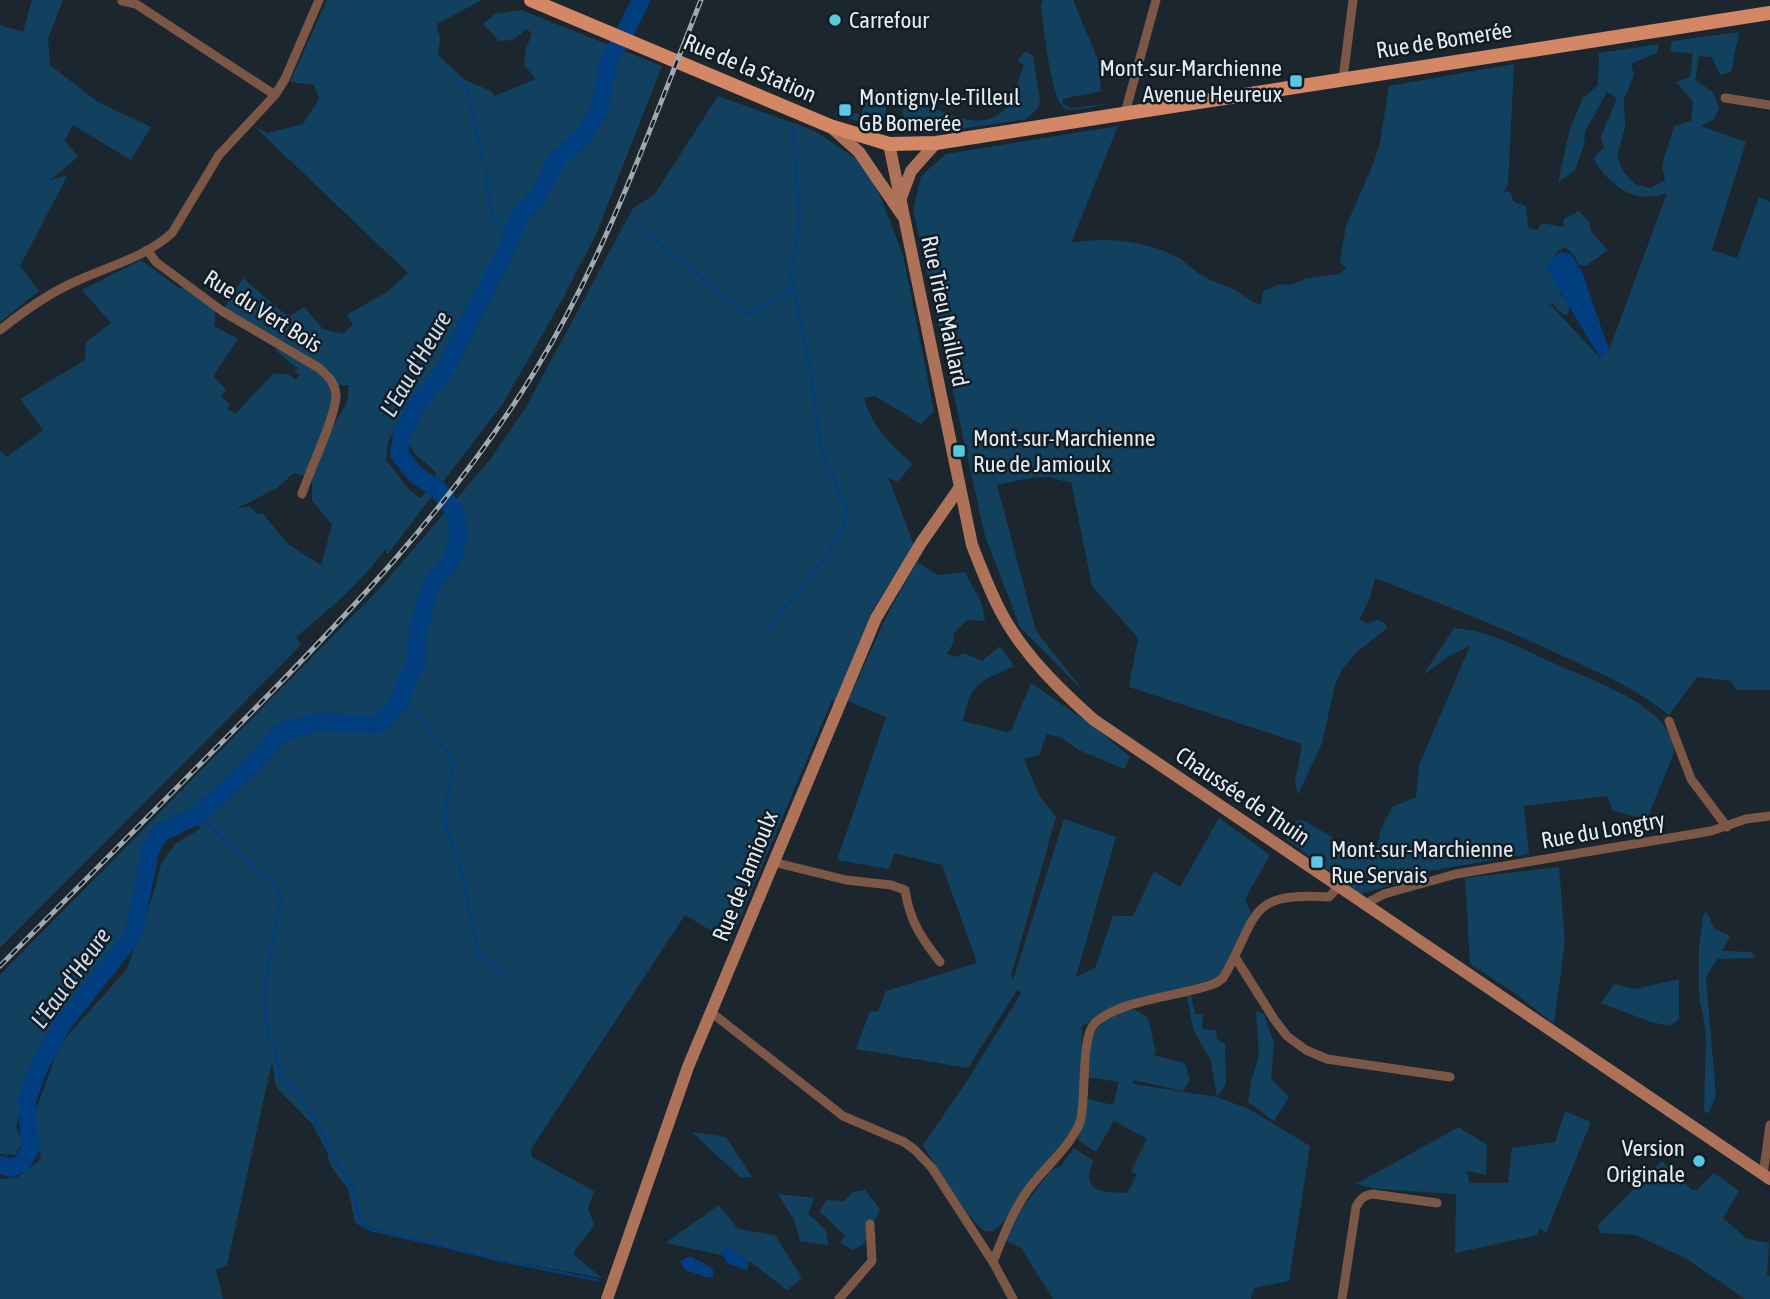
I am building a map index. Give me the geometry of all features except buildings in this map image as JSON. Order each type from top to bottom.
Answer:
[{"type":"main road","name":"Rue de la Station","points":[[531,0],[830,126],[890,144],[936,143],[1125,113]]},
{"type":"main road","name":"Rue de Bomerée","points":[[1125,113],[1770,13]]},
{"type":"main road","points":[[830,126],[859,152],[903,217]]},
{"type":"main road","points":[[900,201],[911,171],[936,143]]},
{"type":"main road","name":"Rue Trieu Maillard","points":[[890,144],[960,487]]},
{"type":"main road","name":"Rue de Jamioulx","points":[[607,1299],[688,1067],[876,618],[921,543],[960,487]]},
{"type":"main road","name":"Chaussée de Thuin","points":[[960,487],[972,545],[1002,615],[1018,640],[1063,693],[1094,720],[1767,1177]]},
{"type":"street","points":[[0,330],[46,296],[162,243],[172,233],[219,155],[275,95],[285,79],[319,0]]},
{"type":"street","points":[[1125,113],[1156,0]]},
{"type":"street","points":[[1343,79],[1353,0]]},
{"type":"street","points":[[121,1],[136,4],[275,95]]},
{"type":"street","points":[[1726,98],[1770,105]]},
{"type":"street","name":"Rue du Vert Bois","points":[[147,250],[156,262],[222,311],[319,368],[331,379],[336,394],[335,409],[302,494]]},
{"type":"street","points":[[1669,721],[1691,779],[1727,827]]},
{"type":"street","name":"Rue du Longtry","points":[[1365,904],[1384,894],[1456,874],[1727,827],[1746,819],[1770,816]]},
{"type":"street","points":[[772,862],[846,880],[891,885],[905,890],[908,912],[914,926],[940,962]]},
{"type":"street","points":[[993,1262],[1010,1219],[1022,1199],[1077,1129],[1091,1027],[1104,1017],[1130,1006],[1216,983],[1223,978],[1252,918],[1262,908],[1273,900],[1291,895],[1329,897],[1339,886]]},
{"type":"street","points":[[1235,957],[1273,1018],[1287,1036],[1306,1050],[1327,1059],[1450,1077]]},
{"type":"street","points":[[712,1013],[843,1116],[904,1142],[915,1150],[932,1168],[993,1262],[1013,1299]]},
{"type":"street","points":[[1767,1177],[1770,1125]]},
{"type":"street","points":[[1342,1299],[1359,1201],[1373,1195],[1437,1203]]},
{"type":"street","points":[[839,1299],[872,1261],[870,1224]]},
{"type":"shaded area","points":[[32,0],[63,0],[48,39],[50,65],[98,102],[151,127],[131,160],[73,125],[65,140],[78,157],[50,180],[68,175],[20,266],[39,291],[0,322],[0,25],[23,32]]},
{"type":"shaded area","points":[[327,0],[482,0],[437,24],[440,40],[438,55],[465,80],[491,91],[495,96],[536,79],[524,65],[526,48],[532,34],[527,29],[513,40],[499,41],[483,24],[495,14],[521,10],[662,66],[597,232],[504,402],[387,555],[386,549],[344,596],[296,637],[301,645],[0,948],[0,450],[7,457],[43,430],[20,399],[85,360],[86,342],[111,323],[82,290],[141,260],[179,288],[185,288],[216,308],[214,326],[238,339],[213,376],[226,390],[221,396],[230,405],[227,408],[235,414],[274,373],[290,375],[296,380],[299,376],[295,370],[299,367],[295,367],[274,349],[280,349],[328,378],[330,371],[224,308],[243,278],[288,317],[304,307],[323,329],[343,334],[353,324],[347,315],[388,291],[408,273],[254,126],[268,133],[303,124],[319,99],[314,85],[290,82]],"holes":[[[338,385],[349,385],[347,402],[331,430],[312,475],[312,500],[332,525],[321,565],[289,545],[263,514],[258,514],[249,506],[236,509],[277,488],[294,473],[304,476],[341,395]],[[394,430],[405,435],[414,453],[436,472],[433,483],[421,498],[410,491],[386,460],[388,442]]]},
{"type":"shaded area","points":[[1043,0],[1073,0],[1098,60],[1101,91],[1063,99],[1063,104],[1071,108],[1107,104],[1072,110],[1064,108],[1059,102],[1046,46],[1041,8]]},
{"type":"shaded area","points":[[1739,32],[1731,72],[1720,75],[1712,57],[1699,56],[1695,80],[1713,92],[1719,108],[1714,119],[1701,126],[1746,142],[1712,250],[1737,258],[1759,197],[1770,202],[1770,690],[1737,690],[1731,681],[1697,677],[1669,715],[1633,690],[1594,670],[1496,626],[1375,578],[1370,598],[1359,619],[1368,624],[1376,620],[1385,623],[1387,628],[1357,652],[1342,669],[1335,685],[1322,743],[1298,795],[1295,782],[1302,744],[1129,687],[1138,638],[1092,586],[1071,482],[1048,477],[997,485],[1036,631],[1086,694],[1020,627],[985,536],[913,210],[921,176],[946,154],[1118,126],[1071,243],[1111,240],[1152,247],[1177,257],[1206,278],[1261,305],[1263,291],[1280,284],[1291,285],[1304,279],[1339,274],[1346,269],[1340,261],[1346,226],[1374,162],[1389,86],[1514,64],[1508,185],[1504,191],[1510,192],[1514,202],[1526,206],[1528,228],[1537,230],[1542,223],[1563,227],[1564,219],[1579,211],[1589,222],[1591,232],[1608,250],[1586,266],[1579,265],[1574,255],[1565,247],[1557,252],[1554,261],[1547,264],[1560,294],[1570,305],[1568,315],[1562,314],[1549,303],[1600,358],[1609,350],[1667,193],[1638,196],[1628,193],[1610,180],[1596,163],[1594,158],[1604,147],[1601,137],[1617,98],[1607,92],[1585,132],[1584,145],[1575,170],[1558,183],[1570,128],[1583,98],[1598,85],[1599,53],[1659,44],[1657,53],[1631,64],[1634,75],[1624,99],[1625,127],[1617,156],[1622,170],[1635,184],[1651,188],[1665,180],[1662,165],[1674,126],[1691,121],[1693,102],[1676,82],[1690,77],[1693,53],[1670,52],[1672,41]]},
{"type":"shaded area","points":[[1026,51],[1033,56],[1040,101],[1038,108],[1026,119],[927,134],[907,124],[903,113],[904,104],[909,97],[920,95],[919,102],[950,115],[973,120],[994,117],[1003,111],[1010,101],[1024,65],[1017,61]]},
{"type":"shaded area","points":[[876,89],[884,96],[887,104],[881,123],[856,121],[835,114],[837,107],[861,115],[869,91]]},
{"type":"shaded area","points":[[718,96],[813,130],[861,162],[879,193],[903,255],[934,411],[921,424],[875,396],[864,398],[883,435],[913,464],[897,482],[888,477],[914,545],[872,611],[730,942],[685,915],[531,1149],[532,1157],[594,1191],[588,1209],[594,1224],[573,1254],[602,1278],[472,1254],[370,1231],[355,1223],[348,1189],[330,1165],[327,1152],[312,1124],[276,1087],[272,1062],[227,1265],[216,1270],[223,1299],[0,1299],[0,1179],[18,1177],[41,1159],[33,1118],[58,1049],[127,969],[161,864],[175,844],[200,829],[198,823],[187,813],[159,831],[146,846],[129,934],[55,1024],[23,1100],[16,1127],[22,1144],[15,1155],[0,1154],[0,975],[379,589],[489,461],[526,407],[633,208],[654,195]]},
{"type":"shaded area","points":[[917,562],[938,575],[965,572],[982,604],[985,621],[967,620],[953,634],[955,640],[947,654],[955,657],[964,653],[982,661],[1000,646],[1014,666],[978,685],[969,698],[963,721],[1011,731],[1031,683],[1096,728],[1130,757],[1124,769],[1079,750],[1060,737],[1047,734],[1039,755],[1024,759],[1039,795],[1056,817],[1011,976],[1013,980],[1064,819],[1116,837],[1076,977],[1095,968],[1113,916],[1133,916],[1154,871],[1180,887],[1219,818],[1270,855],[1245,899],[1251,913],[1220,977],[1119,1007],[1082,1026],[1080,1113],[1069,1133],[1023,1191],[1005,1220],[991,1232],[980,1227],[972,1218],[923,1145],[969,1078],[1021,993],[1018,989],[968,1068],[856,1049],[870,1011],[878,1012],[886,991],[977,963],[942,865],[894,853],[889,869],[837,860],[886,717],[848,701],[887,615]]},
{"type":"shaded area","points":[[1454,628],[1482,633],[1508,642],[1638,703],[1651,712],[1667,730],[1674,753],[1647,819],[1613,811],[1607,796],[1524,806],[1529,854],[1429,871],[1429,875],[1360,894],[1286,839],[1297,820],[1305,821],[1338,841],[1378,845],[1380,831],[1392,807],[1416,797],[1419,765],[1470,646],[1449,656],[1423,675]]},
{"type":"shaded area","points":[[1559,867],[1565,942],[1554,1024],[1513,992],[1470,964],[1465,878]]},
{"type":"shaded area","points":[[1707,912],[1714,928],[1730,936],[1722,951],[1752,952],[1756,958],[1717,959],[1706,977],[1716,1096],[1709,1113],[1704,1112],[1706,1032],[1699,995],[1699,948],[1703,915]]},
{"type":"shaded area","points":[[1679,979],[1679,1019],[1670,1026],[1651,1022],[1601,1003],[1614,984],[1635,989]]},
{"type":"shaded area","points":[[1191,995],[1195,1014],[1203,1014],[1202,1029],[1216,1030],[1217,1039],[1225,1044],[1226,1084],[1217,1097],[1211,1061],[1193,1029],[1187,996]]},
{"type":"shaded area","points":[[1132,1009],[1138,1012],[1148,1018],[1156,1052],[1153,1055],[1185,1063],[1190,1080],[1183,1091],[1133,1080],[1133,1084],[1217,1097],[1249,1109],[1310,1146],[1289,1281],[1254,1288],[1251,1299],[1053,1299],[1021,1248],[1006,1241],[1015,1218],[1051,1170],[1061,1166],[1074,1148],[1093,1161],[1089,1179],[1091,1185],[1102,1191],[1127,1193],[1137,1175],[1131,1171],[1147,1139],[1114,1121],[1096,1152],[1078,1140],[1088,1099],[1113,1105],[1119,1082],[1087,1077],[1089,1049],[1098,1028],[1105,1021],[1125,1011]]},
{"type":"shaded area","points":[[1256,1011],[1264,1014],[1274,1043],[1271,1079],[1289,1097],[1274,1121],[1248,1102],[1259,1056]]},
{"type":"shaded area","points":[[1565,1111],[1591,1122],[1546,1233],[1539,1228],[1538,1235],[1455,1253],[1456,1194],[1378,1189],[1356,1184],[1459,1127],[1487,1145],[1486,1175],[1467,1171],[1469,1183],[1508,1183],[1512,1148],[1555,1142]]},
{"type":"shaded area","points":[[692,1132],[726,1137],[752,1177],[741,1178]]},
{"type":"shaded area","points":[[1662,1161],[1692,1190],[1696,1190],[1714,1173],[1739,1191],[1723,1218],[1747,1239],[1769,1243],[1767,1275],[1770,1276],[1770,1299],[1745,1299],[1687,1259],[1636,1235],[1601,1233],[1597,1226]]},
{"type":"shaded area","points":[[865,1190],[880,1209],[864,1244],[853,1250],[840,1243],[845,1235],[819,1211],[827,1200],[844,1201],[853,1192]]},
{"type":"shaded area","points":[[778,1194],[814,1198],[808,1214],[826,1230],[828,1245],[800,1241],[794,1220]]},
{"type":"shaded area","points":[[719,1205],[738,1229],[775,1235],[802,1278],[787,1290],[749,1261],[665,1243]]},
{"type":"water","points":[[1560,252],[1571,254],[1583,274],[1609,350],[1600,358],[1545,267]]},
{"type":"water","points":[[725,1245],[749,1261],[747,1270],[727,1263],[721,1253]]},
{"type":"water","points":[[691,1256],[713,1269],[713,1277],[685,1270],[680,1261]]},
{"type":"waterway","name":"L'Eau d'Heure","points":[[626,30],[641,0]]},
{"type":"waterway","name":"L'Eau d'Heure","points":[[0,1165],[11,1168],[21,1164],[30,1150],[27,1099],[39,1067],[62,1025],[133,935],[151,848],[161,833],[190,819],[217,798],[262,755],[279,733],[318,722],[378,725],[400,701],[407,679],[417,662],[417,636],[428,593],[435,579],[449,564],[459,538],[456,514],[439,490],[416,475],[399,454],[402,434],[415,407],[444,371],[507,248],[518,218],[539,193],[558,158],[582,137],[599,110],[609,60],[618,45]]},
{"type":"waterway","points":[[456,80],[466,86],[482,158]]},
{"type":"waterway","points":[[768,629],[826,557],[845,522],[846,507],[821,450],[810,368],[791,275],[800,220],[793,131]]},
{"type":"waterway","points":[[486,171],[494,216],[504,229],[513,233]]},
{"type":"waterway","points":[[644,231],[747,315],[793,288]]},
{"type":"waterway","points":[[400,701],[419,718],[454,760],[445,811],[446,828],[458,857],[479,955],[508,977]]},
{"type":"waterway","points":[[197,814],[278,889],[281,897],[264,991],[268,1038],[278,1048],[276,1056],[280,1078],[295,1089],[353,1188],[359,1219],[370,1228],[498,1260],[598,1280]]},
{"type":"railway","points":[[0,966],[354,605],[432,516],[503,421],[560,327],[606,236],[701,0]]},
{"type":"place","name":"Carrefour","points":[[835,20]]},
{"type":"place","name":"Mont-sur-Marchienne Avenue Heureux","points":[[1296,81]]},
{"type":"place","name":"Montigny-le-Tilleul GB Bomerée","points":[[845,110]]},
{"type":"place","name":"Mont-sur-Marchienne Rue de Jamioulx","points":[[959,451]]},
{"type":"place","name":"Mont-sur-Marchienne Rue Servais","points":[[1317,862]]},
{"type":"place","name":"Version Originale","points":[[1699,1161]]}]
